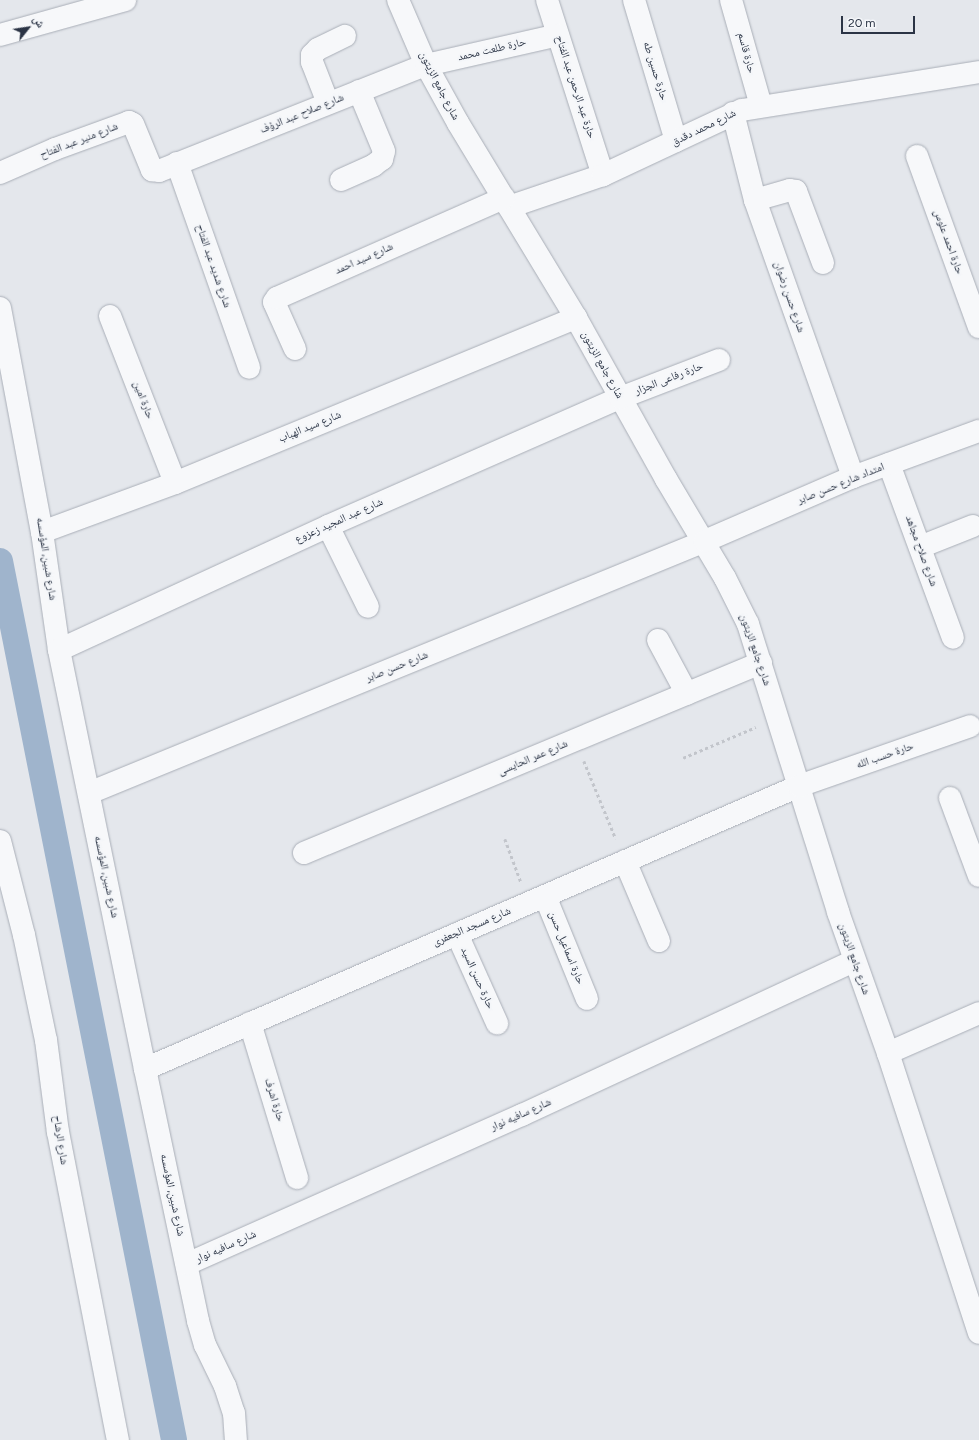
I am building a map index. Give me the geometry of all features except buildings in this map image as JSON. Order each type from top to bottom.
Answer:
[{"type":"street","points":[[0,35],[125,0]]},
{"type":"street","name":"شارع جامع الزيتون","points":[[398,0],[426,65],[458,123],[576,318],[620,398],[705,541],[748,624],[854,961],[888,1053],[979,1333]]},
{"type":"street","name":"حارة عبد الرحمن عبد الفتاح","points":[[547,0],[603,175]]},
{"type":"street","name":"حارة حسين طه","points":[[634,0],[676,141]]},
{"type":"street","name":"حارة قاسم","points":[[731,0],[760,106]]},
{"type":"street","name":"حارة طلعت محمد","points":[[426,65],[558,35]]},
{"type":"street","points":[[328,103],[312,62],[312,55],[318,49],[345,36]]},
{"type":"street","name":"شارع صلاح عبد الرؤف","points":[[177,163],[426,65]]},
{"type":"street","name":"شارع محمد دقدق","points":[[507,203],[603,175],[733,113],[760,106],[979,72]]},
{"type":"street","points":[[341,180],[374,165],[382,159],[384,151],[359,91]]},
{"type":"street","name":"شارع حسن رضوان","points":[[733,113],[755,200],[853,477]]},
{"type":"street","name":"شارع منير عبد الفتاح","points":[[0,173],[55,149],[129,122],[132,124],[152,170],[159,171],[177,163]]},
{"type":"street","name":"حارة احمد علوس","points":[[917,156],[979,327]]},
{"type":"street","name":"شارع شديد عبد الفتاح","points":[[177,163],[249,368]]},
{"type":"street","points":[[755,200],[790,190],[796,191],[823,263]]},
{"type":"street","name":"شارع سيد احمد","points":[[295,349],[274,302],[277,298],[507,203]]},
{"type":"street","name":"شارع شبين, المؤسسه","points":[[0,308],[42,532],[59,650],[145,1068],[205,1345],[225,1386],[234,1413],[236,1440]]},
{"type":"street","name":"حارة امين","points":[[110,316],[175,483]]},
{"type":"street","name":"شارع سيد الهباب","points":[[42,532],[175,483],[576,318]]},
{"type":"street","name":"حارة رفاعى الجزار","points":[[620,398],[719,360]]},
{"type":"street","name":"شارع عبد المجيد زعزوع","points":[[59,650],[328,526],[620,398]]},
{"type":"street","name":"امتداد شارع حسن صابر","points":[[705,541],[853,477],[979,431]]},
{"type":"street","name":"شارع صلاح مجاهد","points":[[889,464],[953,638]]},
{"type":"street","points":[[328,526],[368,607]]},
{"type":"street","points":[[920,547],[973,526]]},
{"type":"street","name":"شارع حسن صابر","points":[[89,793],[705,541]]},
{"type":"street","points":[[658,640],[687,694]]},
{"type":"street","name":"شارع عمر الحايسى","points":[[304,852],[761,663]]},
{"type":"street","name":"حارة حسب الله","points":[[799,786],[970,726]]},
{"type":"street","name":"شارع مسجد الجعفرى","points":[[145,1068],[799,786]]},
{"type":"street","points":[[950,798],[979,876]]},
{"type":"street","name":"شارع الرشاح","points":[[0,841],[24,935],[46,1040],[58,1132],[118,1440]]},
{"type":"street","points":[[625,861],[659,942]]},
{"type":"street","name":"حارة اسماعيل حسن","points":[[537,899],[587,1000]]},
{"type":"street","name":"حارة حسن السيد","points":[[457,934],[497,1023]]},
{"type":"street","name":"شارع سافيه نوار","points":[[187,1264],[522,1115],[854,961]]},
{"type":"street","points":[[888,1053],[979,1013]]},
{"type":"street","name":"حارة اشرف","points":[[250,1023],[297,1178]]},
{"type":"path","points":[[683,758],[778,718]]},
{"type":"path","points":[[576,740],[625,861]]},
{"type":"path","points":[[505,839],[537,899]]},
{"type":"waterway","points":[[0,561],[174,1440]]}]
